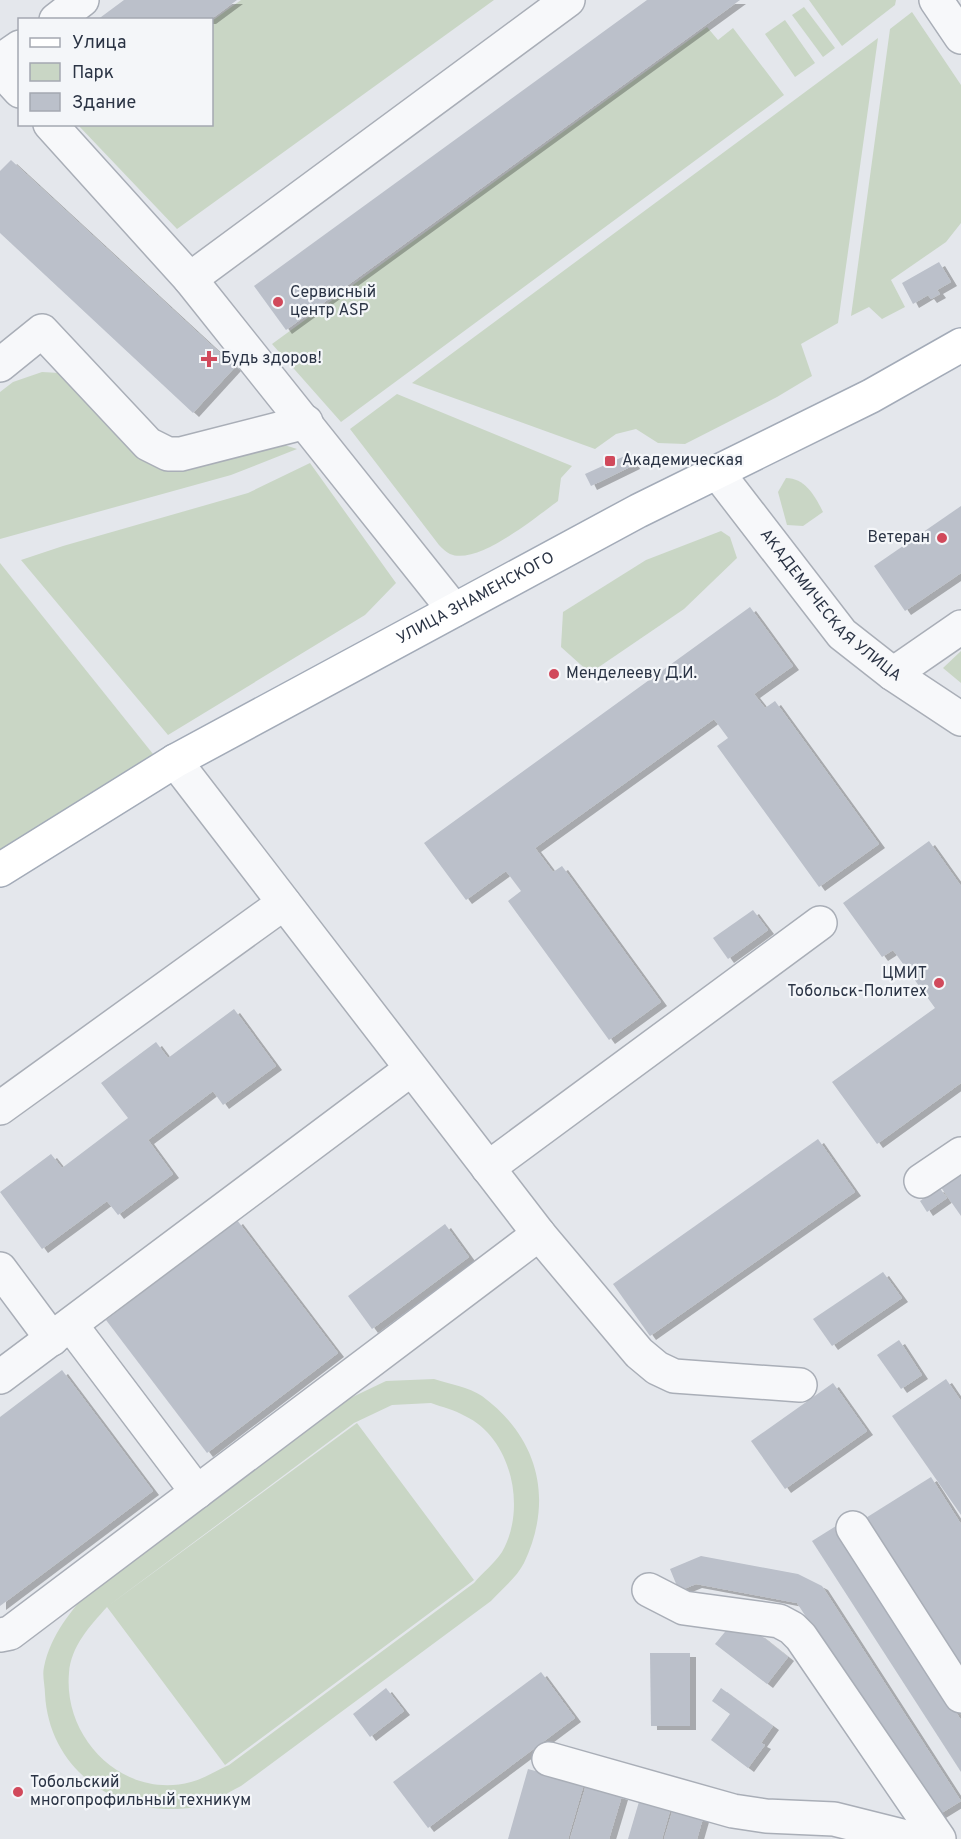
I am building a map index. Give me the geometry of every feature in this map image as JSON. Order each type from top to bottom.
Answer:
[{"type":"main road","name":"УЛИЦА ЗНАМЕНСКОГО","points":[[0,870],[175,761],[638,511],[871,396],[961,345]]},
{"type":"street","points":[[59,18],[82,0]]},
{"type":"street","points":[[189,279],[568,0]]},
{"type":"street","points":[[936,0],[961,37]]},
{"type":"street","points":[[0,62],[18,48]]},
{"type":"street","points":[[0,69],[18,89]]},
{"type":"street","points":[[52,126],[189,279],[306,422],[454,610]]},
{"type":"street","points":[[0,365],[42,331],[148,444],[168,454],[181,454],[306,422]]},
{"type":"street","name":"АКАДЕМИЧЕСКАЯ УЛИЦА","points":[[717,472],[842,634],[893,674],[961,719]]},
{"type":"street","points":[[893,674],[961,627]]},
{"type":"street","points":[[175,761],[410,1070],[539,1234],[639,1353],[657,1368],[674,1376],[800,1385]]},
{"type":"street","points":[[0,1108],[284,903]]},
{"type":"street","points":[[488,1168],[820,923]]},
{"type":"street","points":[[0,1377],[410,1070]]},
{"type":"street","points":[[921,1181],[961,1154]]},
{"type":"street","points":[[0,1635],[10,1633],[539,1234]]},
{"type":"street","points":[[0,1269],[62,1332],[196,1492]]},
{"type":"street","points":[[853,1528],[961,1696]]},
{"type":"street","points":[[649,1590],[684,1608],[779,1621],[792,1628],[814,1656],[939,1839],[961,1826]]},
{"type":"street","points":[[549,1759],[733,1811],[766,1816],[834,1819],[914,1839]]},
{"type":"green space","points":[[241,0],[494,0],[177,229],[79,126],[213,126],[213,20]]},
{"type":"green space","points":[[809,0],[896,0],[895,5],[842,46]]},
{"type":"green space","points":[[804,7],[835,48],[823,57],[792,15]]},
{"type":"green space","points":[[912,12],[961,85],[961,223],[946,242],[891,280],[905,307],[882,319],[869,307],[851,316],[890,29]]},
{"type":"green space","points":[[785,20],[815,63],[795,77],[765,34]]},
{"type":"green space","points":[[707,27],[718,40],[733,28],[784,95],[341,422],[272,344]]},
{"type":"green space","points":[[878,38],[838,323],[801,344],[812,376],[777,397],[685,444],[658,443],[636,429],[616,434],[595,449],[412,383]]},
{"type":"green space","points":[[42,372],[60,373],[173,469],[199,467],[228,454],[275,442],[297,449],[231,475],[0,539],[0,392],[13,382]]},
{"type":"green space","points":[[397,394],[572,466],[561,478],[558,501],[490,547],[461,556],[450,554],[439,545],[350,429]]},
{"type":"green space","points":[[310,463],[396,583],[365,615],[168,735],[21,560],[248,493]]},
{"type":"green space","points":[[786,478],[799,481],[804,485],[813,494],[823,512],[803,526],[787,525],[778,492]]},
{"type":"green space","points":[[721,531],[730,537],[737,558],[684,609],[590,673],[561,647],[563,612],[646,560]]},
{"type":"green space","points":[[0,563],[153,754],[0,851]]},
{"type":"green space","points":[[961,651],[961,683],[943,668]]},
{"type":"green space","points":[[434,1379],[471,1390],[482,1396],[517,1431],[536,1472],[539,1494],[538,1516],[533,1539],[524,1563],[517,1573],[491,1601],[241,1786],[213,1801],[202,1806],[168,1809],[141,1806],[116,1798],[94,1785],[75,1767],[60,1746],[50,1722],[45,1694],[43,1670],[47,1655],[57,1633],[70,1614],[93,1586],[342,1402],[386,1381]],"holes":[[[431,1403],[453,1410],[481,1426],[494,1440],[504,1457],[514,1496],[513,1516],[510,1535],[502,1552],[492,1564],[474,1583],[229,1765],[206,1777],[196,1781],[166,1785],[143,1782],[121,1773],[103,1759],[87,1741],[76,1720],[70,1697],[69,1673],[77,1645],[107,1607],[225,1765],[474,1580],[357,1423],[108,1606],[354,1423],[392,1405]]]},
{"type":"building","points":[[124,0],[237,0],[213,18],[100,18]]},
{"type":"building","points":[[647,0],[740,0],[286,330],[254,286]]},
{"type":"building","points":[[11,160],[235,367],[193,413],[0,233],[0,171]]},
{"type":"building","points":[[939,262],[951,282],[937,290],[940,294],[931,299],[928,295],[913,304],[902,283]]},
{"type":"building","points":[[629,454],[634,465],[591,486],[585,474]]},
{"type":"building","points":[[961,506],[961,573],[905,611],[874,566]]},
{"type":"building","points":[[750,607],[793,666],[754,694],[765,708],[775,701],[879,844],[819,887],[717,746],[728,738],[714,719],[535,848],[553,872],[562,866],[661,1002],[609,1040],[508,901],[521,891],[506,871],[466,900],[424,843]]},
{"type":"building","name":"ЦМИТ Тобольск-Политех","points":[[929,841],[961,886],[961,1083],[877,1144],[832,1082],[935,1008],[893,950],[882,957],[843,903]]},
{"type":"building","points":[[753,910],[768,930],[728,959],[713,938]]},
{"type":"building","points":[[234,1009],[276,1066],[223,1105],[213,1091],[148,1140],[173,1174],[118,1215],[107,1201],[42,1249],[0,1192],[51,1154],[62,1168],[128,1118],[101,1083],[156,1042],[168,1058]]},
{"type":"building","points":[[818,1139],[855,1192],[650,1336],[613,1284]]},
{"type":"building","points":[[961,1172],[961,1216],[940,1186]]},
{"type":"building","points":[[939,1187],[947,1198],[927,1212],[920,1201]]},
{"type":"building","points":[[237,1220],[338,1353],[207,1453],[106,1320]]},
{"type":"building","points":[[445,1224],[469,1257],[372,1329],[348,1296]]},
{"type":"building","points":[[883,1272],[902,1298],[832,1346],[813,1319]]},
{"type":"building","points":[[899,1340],[922,1375],[901,1389],[877,1355]]},
{"type":"building","points":[[62,1370],[153,1491],[0,1606],[0,1417]]},
{"type":"building","points":[[946,1379],[961,1401],[961,1515],[892,1416]]},
{"type":"building","points":[[833,1383],[867,1431],[785,1489],[751,1441]]},
{"type":"building","points":[[931,1477],[961,1524],[961,1676],[861,1521]]},
{"type":"building","points":[[836,1526],[961,1720],[961,1772],[812,1541]]},
{"type":"building","points":[[701,1556],[798,1574],[822,1586],[961,1801],[935,1817],[797,1603],[696,1584],[679,1591],[670,1569]]},
{"type":"building","points":[[729,1627],[759,1634],[788,1657],[767,1684],[715,1644]]},
{"type":"building","points":[[650,1653],[690,1653],[690,1726],[651,1726]]},
{"type":"building","points":[[541,1672],[575,1718],[428,1828],[393,1782]]},
{"type":"building","points":[[386,1688],[404,1711],[370,1737],[353,1714]]},
{"type":"building","points":[[721,1688],[773,1726],[761,1743],[765,1745],[748,1768],[711,1740],[730,1714],[712,1701]]},
{"type":"building","points":[[528,1769],[584,1784],[568,1839],[508,1839]]},
{"type":"building","points":[[586,1785],[622,1796],[609,1839],[570,1839]]},
{"type":"building","points":[[641,1795],[672,1804],[662,1839],[628,1839]]},
{"type":"building","points":[[676,1799],[706,1808],[697,1839],[664,1839]]},
{"type":"place","name":"Сервисный центр ASP","points":[[278,302]]},
{"type":"place","name":"Будь здоров!","points":[[209,359]]},
{"type":"place","name":"Академическая","points":[[610,461]]},
{"type":"place","name":"Ветеран","points":[[942,538]]},
{"type":"place","name":"Менделееву Д.И.","points":[[554,674]]},
{"type":"place","name":"ЦМИТ Тобольск-Политех","points":[[939,983]]},
{"type":"place","name":"Тобольский многопрофильный техникум","points":[[18,1792]]}]
